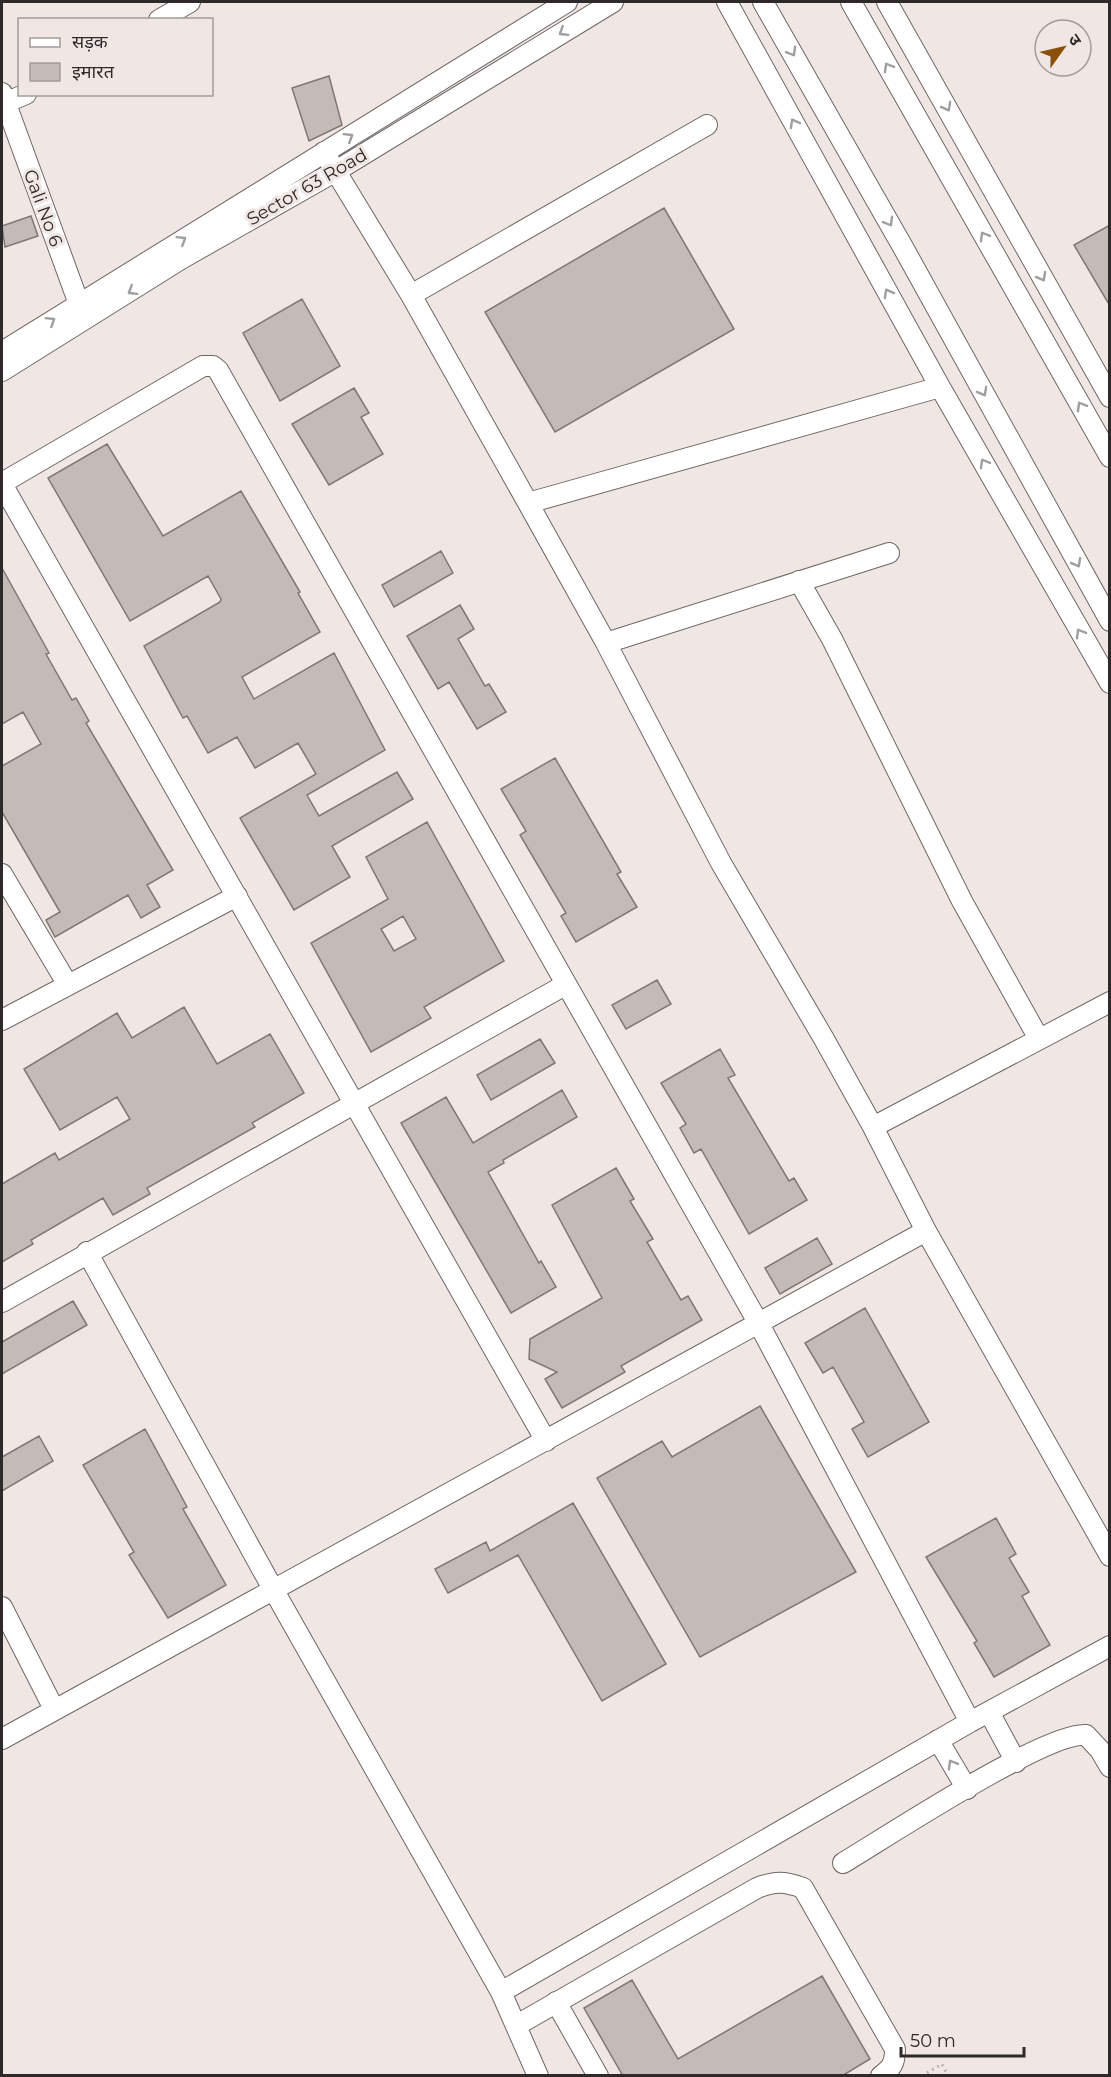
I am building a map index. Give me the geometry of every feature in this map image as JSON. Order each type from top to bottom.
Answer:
[{"type":"street","points":[[162,18],[190,2]]},
{"type":"street","name":"Sector 63 Road","points":[[2,352],[567,2]]},
{"type":"street","name":"Sector 63 Road","points":[[2,371],[181,259],[336,171],[613,2]]},
{"type":"street","points":[[727,2],[940,387],[1110,683]]},
{"type":"street","points":[[763,2],[904,249],[1110,621]]},
{"type":"street","points":[[851,2],[1110,457]]},
{"type":"street","points":[[887,2],[1110,397]]},
{"type":"street","points":[[3,98],[18,95]]},
{"type":"street","name":"Gali No 6","points":[[3,98],[7,123],[79,304]]},
{"type":"street","points":[[411,295],[707,125]]},
{"type":"street","points":[[324,152],[411,295],[528,503],[606,643],[721,863],[873,1127],[926,1231],[1110,1556]]},
{"type":"street","points":[[546,1441],[2,483],[203,366],[213,366],[218,370],[240,404],[565,985],[759,1324],[970,1722]]},
{"type":"street","points":[[528,503],[940,387]]},
{"type":"street","points":[[606,643],[890,553]]},
{"type":"street","points":[[799,581],[832,639],[962,901],[1039,1040]]},
{"type":"street","points":[[2,874],[68,985]]},
{"type":"street","points":[[2,1020],[237,896]]},
{"type":"street","points":[[2,1302],[87,1252],[354,1105],[565,985]]},
{"type":"street","points":[[873,1127],[1110,1002]]},
{"type":"street","points":[[2,1739],[926,1231]]},
{"type":"street","points":[[87,1252],[273,1589],[501,1992],[538,2076]]},
{"type":"street","points":[[2,1607],[54,1709]]},
{"type":"street","points":[[501,1992],[938,1740],[1110,1646]]},
{"type":"street","points":[[989,1712],[1016,1762]]},
{"type":"street","points":[[843,1863],[967,1789],[1045,1746],[1076,1734],[1086,1735],[1092,1740],[1110,1767]]},
{"type":"street","points":[[938,1740],[967,1789]]},
{"type":"street","points":[[517,2025],[756,1888],[776,1881],[787,1882],[802,1888],[895,2049],[895,2060],[891,2068],[881,2076]]},
{"type":"street","points":[[556,2002],[598,2076]]},
{"type":"street","points":[[517,2025],[553,2076]]},
{"type":"path","points":[[922,2076],[942,2064],[948,2076]]},
{"type":"building","points":[[329,76],[342,125],[309,141],[292,88]]},
{"type":"building","points":[[664,208],[734,329],[555,432],[485,312]]},
{"type":"building","points":[[31,216],[38,236],[5,247],[2,226]]},
{"type":"building","points":[[1110,225],[1110,306],[1074,245]]},
{"type":"building","points":[[302,299],[340,366],[280,401],[243,333]]},
{"type":"building","points":[[354,388],[369,413],[361,417],[383,454],[329,485],[292,424]]},
{"type":"building","points":[[107,444],[163,536],[241,491],[300,592],[298,593],[320,632],[242,677],[254,699],[334,653],[385,750],[307,795],[319,816],[397,772],[413,799],[332,846],[350,877],[294,910],[240,818],[316,774],[298,743],[255,768],[237,737],[208,753],[187,716],[183,718],[144,646],[220,602],[221,599],[208,576],[130,621],[48,478]]},
{"type":"building","points":[[441,551],[453,573],[394,607],[382,585]]},
{"type":"building","points":[[2,568],[72,700],[76,698],[89,721],[86,723],[173,870],[147,885],[160,907],[141,918],[128,895],[55,937],[46,920],[60,912],[2,812],[2,766],[41,744],[23,712],[2,724]]},
{"type":"building","points":[[460,605],[474,629],[458,639],[485,686],[489,684],[506,712],[477,729],[449,682],[438,689],[407,636]]},
{"type":"building","points":[[555,758],[621,872],[617,874],[637,907],[576,942],[561,916],[566,913],[520,835],[526,831],[501,789]]},
{"type":"building","points":[[427,822],[504,961],[424,1007],[431,1018],[371,1052],[311,943],[388,899],[366,857]],"holes":[[[403,916],[416,939],[394,951],[381,929]]]},
{"type":"building","points":[[657,980],[671,1004],[626,1029],[612,1005]]},
{"type":"building","points":[[184,1007],[217,1064],[270,1034],[304,1093],[252,1123],[255,1127],[147,1188],[150,1194],[113,1215],[103,1198],[31,1240],[33,1244],[2,1262],[2,1184],[55,1153],[59,1160],[130,1119],[117,1097],[60,1130],[24,1069],[117,1013],[132,1038]]},
{"type":"building","points":[[540,1039],[555,1063],[491,1100],[477,1075]]},
{"type":"building","points":[[720,1049],[735,1075],[728,1078],[789,1181],[794,1178],[807,1200],[749,1234],[701,1149],[694,1153],[680,1128],[686,1124],[661,1083]]},
{"type":"building","points":[[562,1090],[577,1117],[503,1160],[504,1163],[488,1172],[539,1263],[541,1261],[556,1287],[511,1313],[401,1123],[446,1097],[473,1143]]},
{"type":"building","points":[[616,1168],[634,1199],[630,1201],[653,1239],[647,1242],[681,1300],[688,1296],[702,1320],[621,1366],[625,1372],[562,1408],[545,1379],[557,1372],[529,1359],[530,1339],[602,1298],[552,1205]]},
{"type":"building","points":[[817,1238],[832,1264],[780,1294],[765,1268]]},
{"type":"building","points":[[73,1301],[87,1325],[2,1374],[2,1342]]},
{"type":"building","points":[[865,1308],[929,1422],[868,1457],[852,1429],[864,1422],[833,1367],[823,1373],[805,1343]]},
{"type":"building","points":[[760,1406],[856,1572],[700,1657],[597,1478],[662,1441],[672,1457]]},
{"type":"building","points":[[145,1429],[187,1507],[183,1509],[226,1585],[168,1618],[129,1555],[134,1552],[83,1465]]},
{"type":"building","points":[[39,1436],[53,1461],[2,1491],[2,1457]]},
{"type":"building","points":[[573,1503],[666,1664],[602,1701],[518,1555],[448,1593],[435,1569],[486,1542],[490,1551]]},
{"type":"building","points":[[996,1518],[1016,1554],[1009,1558],[1029,1592],[1022,1596],[1050,1645],[994,1677],[974,1643],[977,1641],[926,1557]]},
{"type":"building","points":[[822,1976],[870,2059],[842,2076],[623,2076],[584,2008],[632,1980],[678,2059]]}]
